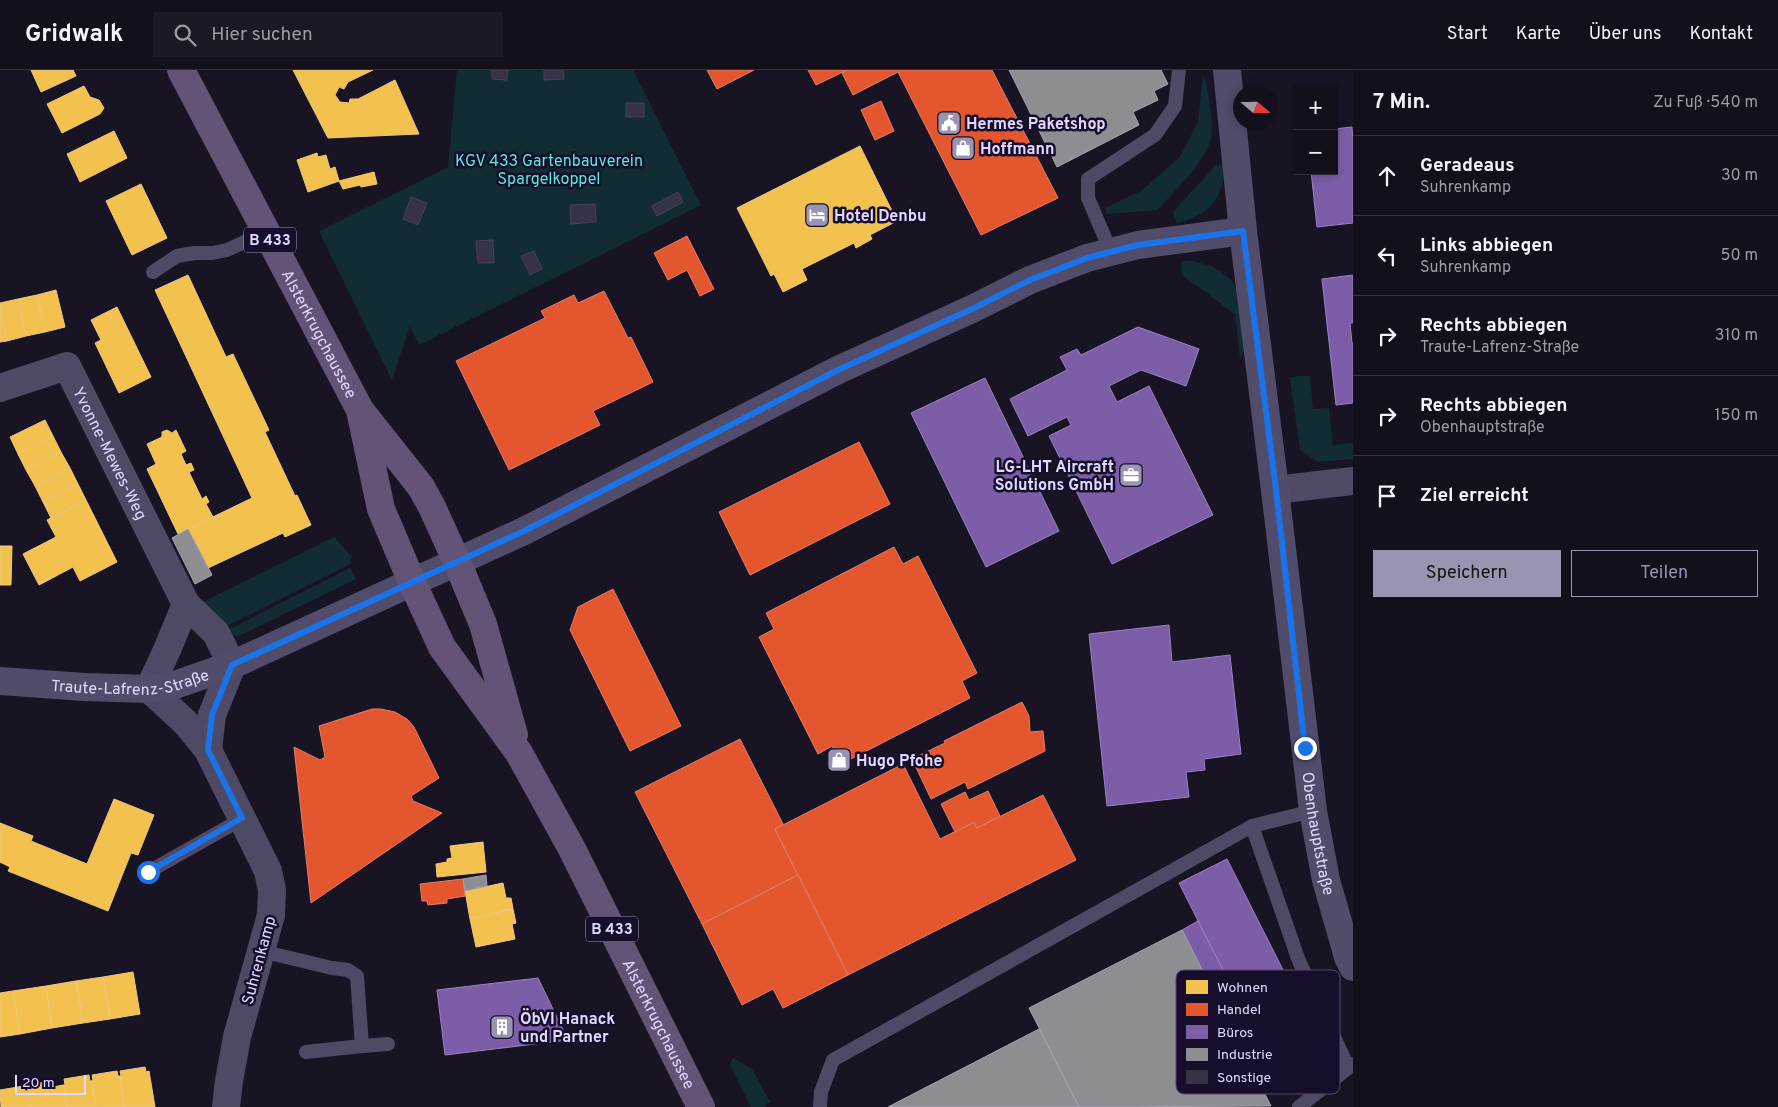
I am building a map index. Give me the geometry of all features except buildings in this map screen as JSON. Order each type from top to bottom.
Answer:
[{"type":"main road","name":"Alsterkrugchaussee","points":[[181,70],[360,410],[421,488],[457,562],[483,624],[519,754]]},
{"type":"main road","name":"Alsterkrugchaussee","points":[[360,410],[381,509],[442,647],[519,754],[572,849],[701,1107]]},
{"type":"street","name":"Obenhauptstraße","points":[[1227,70],[1243,231],[1276,490],[1313,811],[1326,880],[1348,957],[1353,967]]},
{"type":"street","name":"Traute-Lafrenz-Straße","points":[[0,681],[84,687],[149,688],[172,686],[232,665],[524,531],[838,370],[972,309],[1030,280],[1087,258],[1138,245],[1243,231]]},
{"type":"street","name":"Yvonne-Mewes-Weg","points":[[0,388],[67,366],[186,604],[216,633],[232,665]]},
{"type":"street","points":[[1276,490],[1353,481]]},
{"type":"street","points":[[149,688],[186,604]]},
{"type":"street","points":[[208,750],[212,715],[232,665]]},
{"type":"street","name":"Suhrenkamp","points":[[149,688],[186,723],[208,750],[268,871],[272,890],[271,915],[237,1037],[226,1107]]},
{"type":"lane","points":[[1111,252],[1088,198],[1088,179],[1155,135],[1175,106],[1178,70]]},
{"type":"lane","points":[[153,272],[177,256],[227,250],[266,232]]},
{"type":"lane","points":[[820,1107],[821,1092],[833,1060],[1252,826],[1313,811]]},
{"type":"lane","points":[[148,872],[242,818]]},
{"type":"lane","points":[[1252,826],[1303,970]]},
{"type":"lane","points":[[261,951],[348,970],[357,976],[362,1046]]},
{"type":"lane","points":[[306,1052],[388,1044]]},
{"type":"lane","points":[[1340,1045],[1350,1066],[1340,1074]]},
{"type":"lane","points":[[1299,1107],[1315,1094]]},
{"type":"green space","name":"KGV 433 Gartenbauverein Spargelkoppel","points":[[457,70],[633,70],[701,205],[419,345],[410,326],[392,380],[319,231],[448,167]]},
{"type":"green space","points":[[1203,75],[1210,107],[1212,132],[1210,142],[1199,163],[1157,210],[1106,214],[1105,208],[1141,191],[1180,157],[1198,122]]},
{"type":"green space","points":[[1224,165],[1222,186],[1212,203],[1197,216],[1177,223],[1173,212],[1215,166]]},
{"type":"green space","points":[[1181,261],[1192,261],[1208,265],[1220,271],[1232,281],[1239,295],[1247,343],[1240,358],[1235,314],[1182,275]]},
{"type":"green space","points":[[1310,376],[1313,409],[1329,408],[1333,445],[1353,443],[1353,459],[1318,462],[1300,450],[1290,378]]},
{"type":"green space","points":[[334,537],[352,557],[350,564],[222,628],[197,605]]},
{"type":"green space","points":[[350,568],[356,579],[237,637],[226,631]]},
{"type":"green space","points":[[733,1058],[752,1069],[770,1102],[765,1105],[766,1107],[751,1107],[730,1065]]},
{"type":"place","name":"Hermes Paketshop","points":[[949,123]]},
{"type":"place","name":"Hoffmann","points":[[963,148]]},
{"type":"place","name":"Hotel Denbu","points":[[817,215]]},
{"type":"place","name":"LG-LHT Aircraft Solutions GmbH","points":[[1131,475]]},
{"type":"place","name":"Hugo Pfohe","points":[[839,760]]},
{"type":"place","name":"ÖbVI Hanack und Partner","points":[[502,1027]]},
{"type":"route","points":[[148,872],[242,818],[208,750],[212,715],[232,665],[524,531],[838,370],[972,309],[1030,280],[1087,258],[1138,245],[1243,231],[1276,490],[1305,748]]}]
